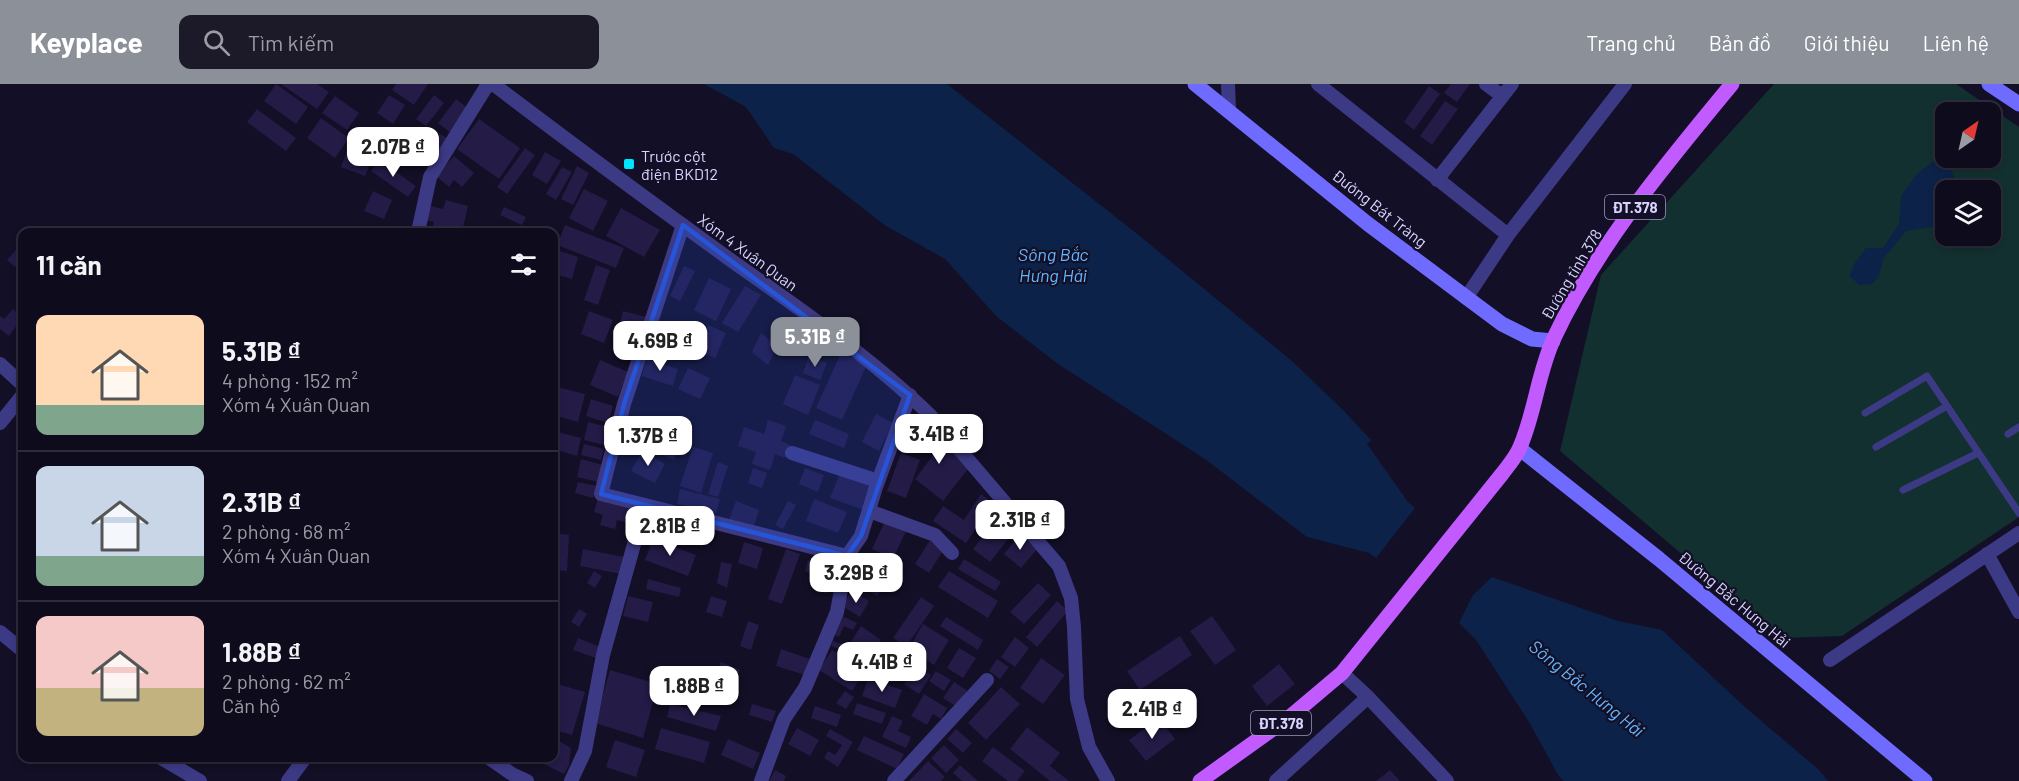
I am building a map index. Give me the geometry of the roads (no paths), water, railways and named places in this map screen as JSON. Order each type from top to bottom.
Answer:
[{"type":"main road","name":"Đường tỉnh 378","points":[[1342,673],[1520,449],[1553,341],[1596,261],[1661,170],[1732,84]]},
{"type":"main road","name":"ĐT.378","points":[[1200,781],[1291,716],[1342,673]]},
{"type":"street","points":[[419,228],[430,177],[488,84]]},
{"type":"street","name":"Xóm 4 Xuân Quan","points":[[493,84],[823,327],[910,396],[930,415],[1059,566],[1071,598],[1077,699],[1089,747],[1108,781]]},
{"type":"street","name":"Đường Bát Tràng","points":[[1195,84],[1368,224],[1502,324],[1532,339],[1553,341]]},
{"type":"street","points":[[1228,84],[1229,110]]},
{"type":"street","points":[[1317,84],[1508,235]]},
{"type":"street","points":[[1486,84],[1502,96]]},
{"type":"street","points":[[1437,180],[1512,84]]},
{"type":"street","points":[[1466,298],[1508,235],[1625,84]]},
{"type":"street","points":[[1989,84],[2019,104]]},
{"type":"street","points":[[683,225],[624,404],[601,494],[847,556]]},
{"type":"street","points":[[0,364],[18,380]]},
{"type":"street","points":[[761,781],[784,719],[805,688],[837,612],[847,556],[861,536],[878,481],[910,396]]},
{"type":"street","points":[[0,423],[18,401]]},
{"type":"street","name":"Đường Bắc Hưng Hải","points":[[1520,449],[1668,567],[1925,781]]},
{"type":"street","points":[[792,453],[878,481]]},
{"type":"street","points":[[571,781],[585,751],[603,656],[645,505]]},
{"type":"street","points":[[868,511],[935,535],[952,553]]},
{"type":"street","points":[[1830,660],[2019,533]]},
{"type":"street","points":[[1987,554],[2019,612]]},
{"type":"street","points":[[0,632],[18,647]]},
{"type":"street","points":[[1342,673],[1368,697],[1447,781]]},
{"type":"street","points":[[894,781],[987,680]]},
{"type":"street","points":[[1276,781],[1368,697]]},
{"type":"street","points":[[168,762],[200,781]]},
{"type":"street","points":[[288,781],[302,762]]},
{"type":"street","points":[[495,762],[527,781]]},
{"type":"lane","points":[[1865,413],[1927,376],[2019,513]]},
{"type":"lane","points":[[1876,447],[1947,406]]},
{"type":"lane","points":[[2008,434],[2019,427]]},
{"type":"lane","points":[[1903,490],[1978,453]]},
{"type":"water","name":"Sông Bắc Hưng Hải","points":[[704,84],[947,84],[1136,233],[1292,361],[1371,440],[1367,444],[1408,502],[1415,508],[1376,558],[1369,553],[1307,537],[1205,459],[1058,364],[996,316],[945,259],[886,226],[793,154],[774,148],[746,107]]},
{"type":"water","points":[[1934,161],[1935,168],[1950,168],[1955,180],[1935,180],[1935,227],[1906,231],[1883,259],[1879,276],[1872,284],[1860,285],[1849,276],[1855,263],[1866,248],[1883,248],[1899,224],[1901,196],[1917,174]]},
{"type":"water","name":"Sông Bắc Hưng Hải","points":[[1492,577],[1618,621],[1662,630],[1745,707],[1819,770],[1828,781],[1564,781],[1558,775],[1529,722],[1476,640],[1459,623],[1473,595]]},
{"type":"place","name":"Trước cột điện BKD12","points":[[629,164]]}]
